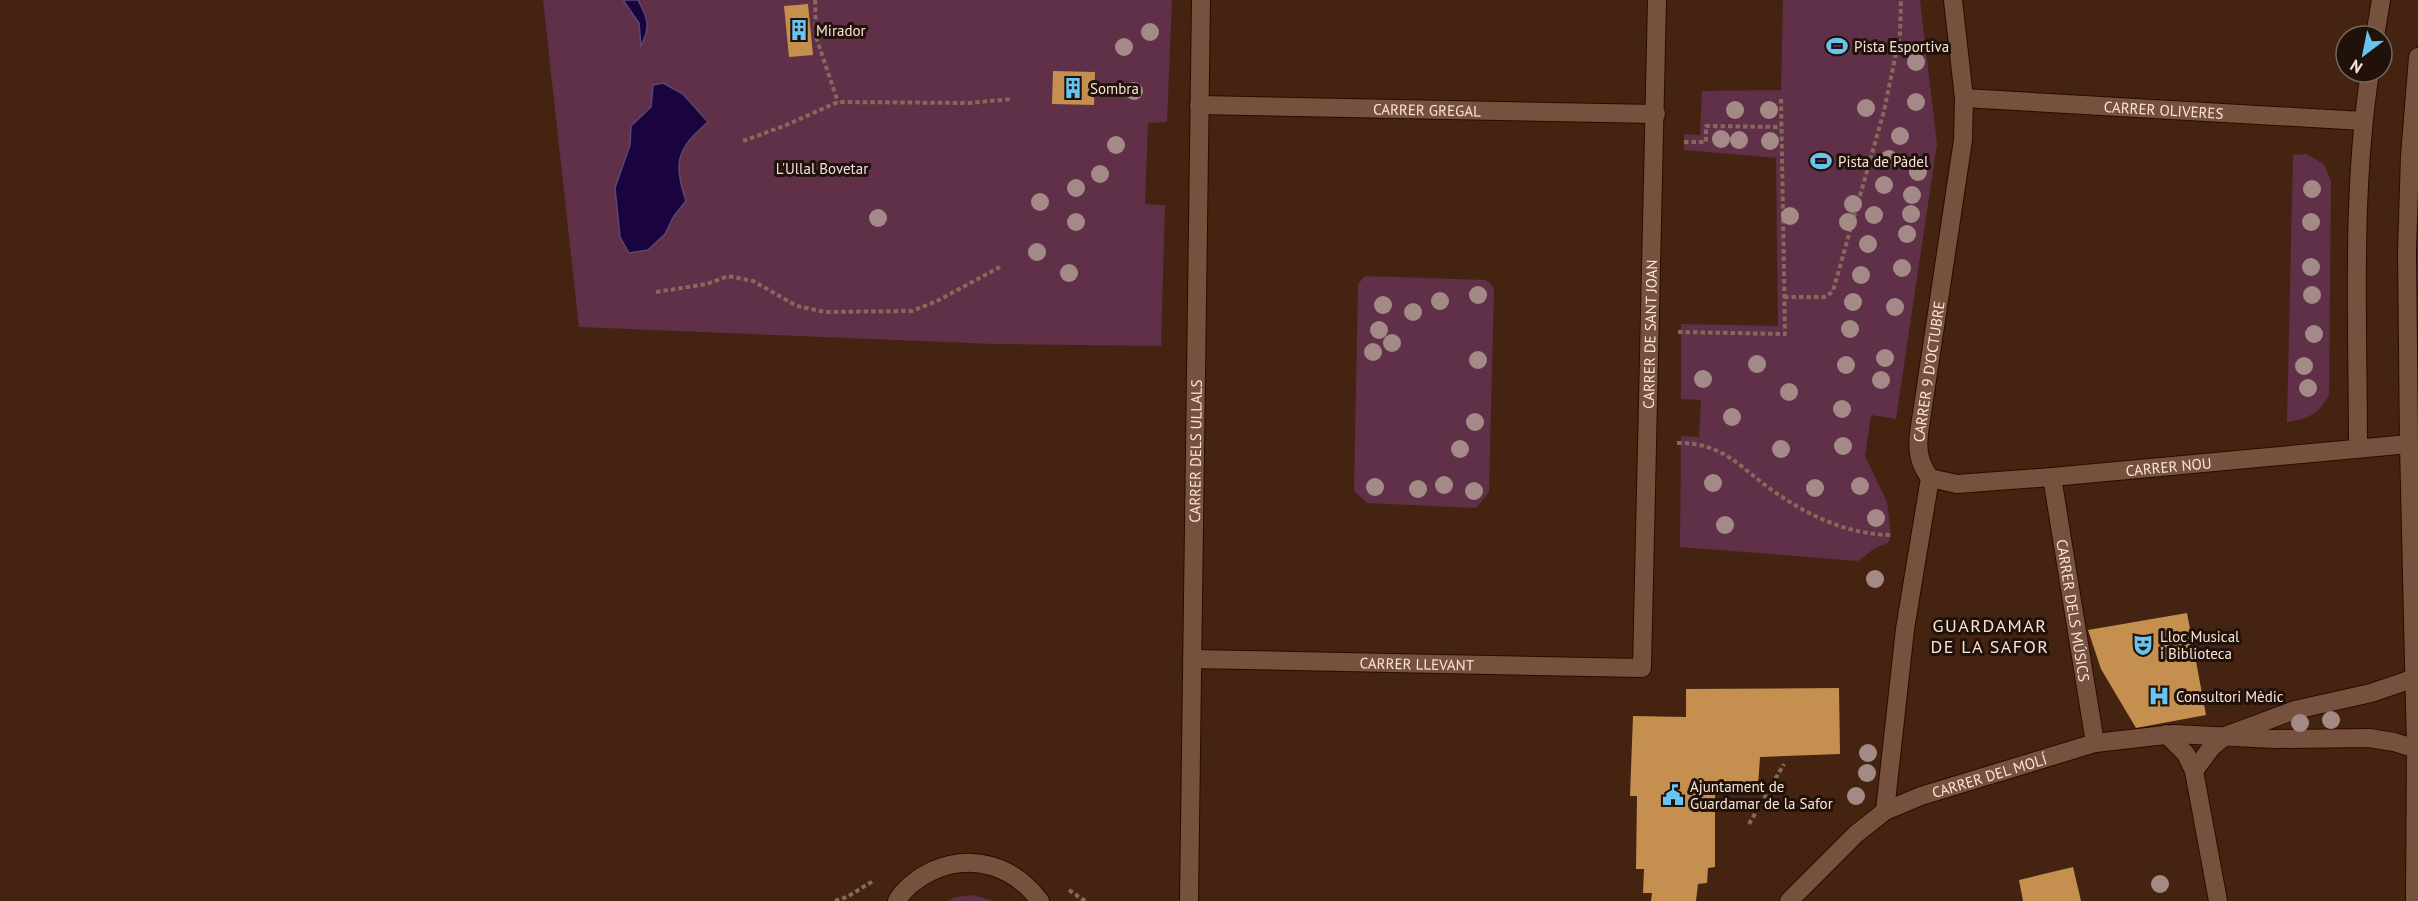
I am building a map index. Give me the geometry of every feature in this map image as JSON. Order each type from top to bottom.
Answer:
[{"type":"street","name":"CARRER DELS ULLALS","points":[[1188,901],[1201,0]]},
{"type":"street","name":"CARRER DE SANT JOAN","points":[[1642,668],[1657,0]]},
{"type":"street","name":"CARRER 9 D'OCTUBRE","points":[[1930,478],[1919,458],[1919,432],[1960,166],[1964,98],[1953,0]]},
{"type":"street","points":[[2377,24],[2381,0]]},
{"type":"street","points":[[2415,901],[2416,749],[2409,444],[2408,241],[2410,144],[2418,57]]},
{"type":"street","points":[[2358,449],[2358,180],[2368,84]]},
{"type":"street","name":"CARRER OLIVERES","points":[[1964,98],[2363,122]]},
{"type":"street","name":"CARRER GREGAL","points":[[1199,105],[1656,114]]},
{"type":"street","name":"CARRER NOU","points":[[1930,478],[1957,484],[2409,444]]},
{"type":"street","name":"CARRER DELS MÚSICS","points":[[2052,477],[2095,743]]},
{"type":"street","points":[[1885,811],[1905,629],[1930,478]]},
{"type":"street","name":"CARRER LLEVANT","points":[[1192,659],[1642,668]]},
{"type":"street","points":[[2194,771],[2207,753],[2225,736],[2295,710],[2371,693],[2415,678]]},
{"type":"street","points":[[2166,734],[2186,754],[2194,771],[2218,901]]},
{"type":"street","name":"CARRER DEL MOLÍ","points":[[1789,901],[1856,834],[1885,811],[1921,796],[2095,743],[2166,734],[2275,740],[2369,738],[2394,742],[2416,749]]},
{"type":"street","points":[[895,900],[920,877],[946,865],[976,862],[1004,870],[1028,885],[1040,901]]},
{"type":"path","points":[[815,0],[816,37],[838,102]]},
{"type":"path","points":[[1784,297],[1826,297],[1833,291],[1892,77],[1900,34],[1901,0]]},
{"type":"path","points":[[1651,329],[1681,332],[1785,334],[1781,97]]},
{"type":"path","points":[[743,141],[838,102],[969,103],[1012,99]]},
{"type":"path","points":[[1655,141],[1706,142],[1706,126],[1781,127]]},
{"type":"path","points":[[656,292],[695,286],[728,276],[753,281],[797,306],[825,312],[912,311],[937,301],[1000,267]]},
{"type":"path","points":[[1648,444],[1681,442],[1715,448],[1748,470],[1774,492],[1807,513],[1832,525],[1871,535],[1891,536]]},
{"type":"path","points":[[1749,824],[1784,764]]},
{"type":"green space","name":"L'Ullal Bovetar","points":[[543,0],[1172,0],[1167,122],[1148,123],[1145,204],[1165,205],[1161,346],[994,344],[579,327]]},
{"type":"green space","points":[[1783,0],[1920,0],[1937,144],[1896,419],[1871,415],[1865,456],[1887,502],[1891,536],[1888,543],[1875,548],[1858,561],[1680,547],[1681,436],[1699,437],[1701,400],[1681,399],[1681,324],[1778,326],[1776,158],[1684,150],[1684,134],[1700,135],[1702,91],[1781,90]]},
{"type":"green space","points":[[2306,154],[2324,164],[2331,182],[2329,394],[2317,411],[2301,419],[2287,422],[2293,155]]},
{"type":"green space","points":[[1365,276],[1486,280],[1494,288],[1489,492],[1476,508],[1367,503],[1354,491],[1358,284]]},
{"type":"green space","points":[[973,895],[993,901],[947,901],[956,897]]},
{"type":"shaded area","points":[[623,0],[638,0],[644,12],[647,28],[641,46],[639,23]]},
{"type":"shaded area","points":[[663,83],[683,94],[708,122],[690,140],[680,157],[680,176],[686,201],[674,216],[665,234],[648,250],[629,253],[620,237],[615,188],[630,145],[631,126],[651,107],[653,85]]},
{"type":"building","name":"Mirador","points":[[808,4],[813,55],[789,57],[784,6]]},
{"type":"building","name":"Sombra","points":[[1053,71],[1095,72],[1094,105],[1052,104]]},
{"type":"building","points":[[2187,613],[2206,715],[2136,728],[2101,669],[2088,630]]},
{"type":"building","name":"Ajuntament de Guardamar de la Safor","points":[[1839,688],[1840,754],[1760,757],[1758,787],[1732,786],[1731,794],[1715,792],[1715,867],[1708,868],[1707,883],[1698,884],[1696,901],[1651,901],[1652,893],[1643,893],[1644,869],[1636,869],[1637,796],[1630,796],[1633,716],[1686,717],[1686,689]]},
{"type":"building","points":[[2073,867],[2081,901],[2023,901],[2019,880]]},
{"type":"place","name":"Mirador","points":[[799,30]]},
{"type":"place","name":"Pista Esportiva","points":[[1837,46]]},
{"type":"place","name":"Sombra","points":[[1073,88]]},
{"type":"place","name":"Pista de Pàdel","points":[[1821,161]]},
{"type":"place","name":"Lloc Musical i Biblioteca","points":[[2143,645]]},
{"type":"place","name":"Consultori Mèdic","points":[[2159,696]]},
{"type":"place","name":"Ajuntament de Guardamar de la Safor","points":[[1673,795]]},
{"type":"district","name":"GUARDAMAR DE LA SAFOR","points":[[1990,635]]}]
